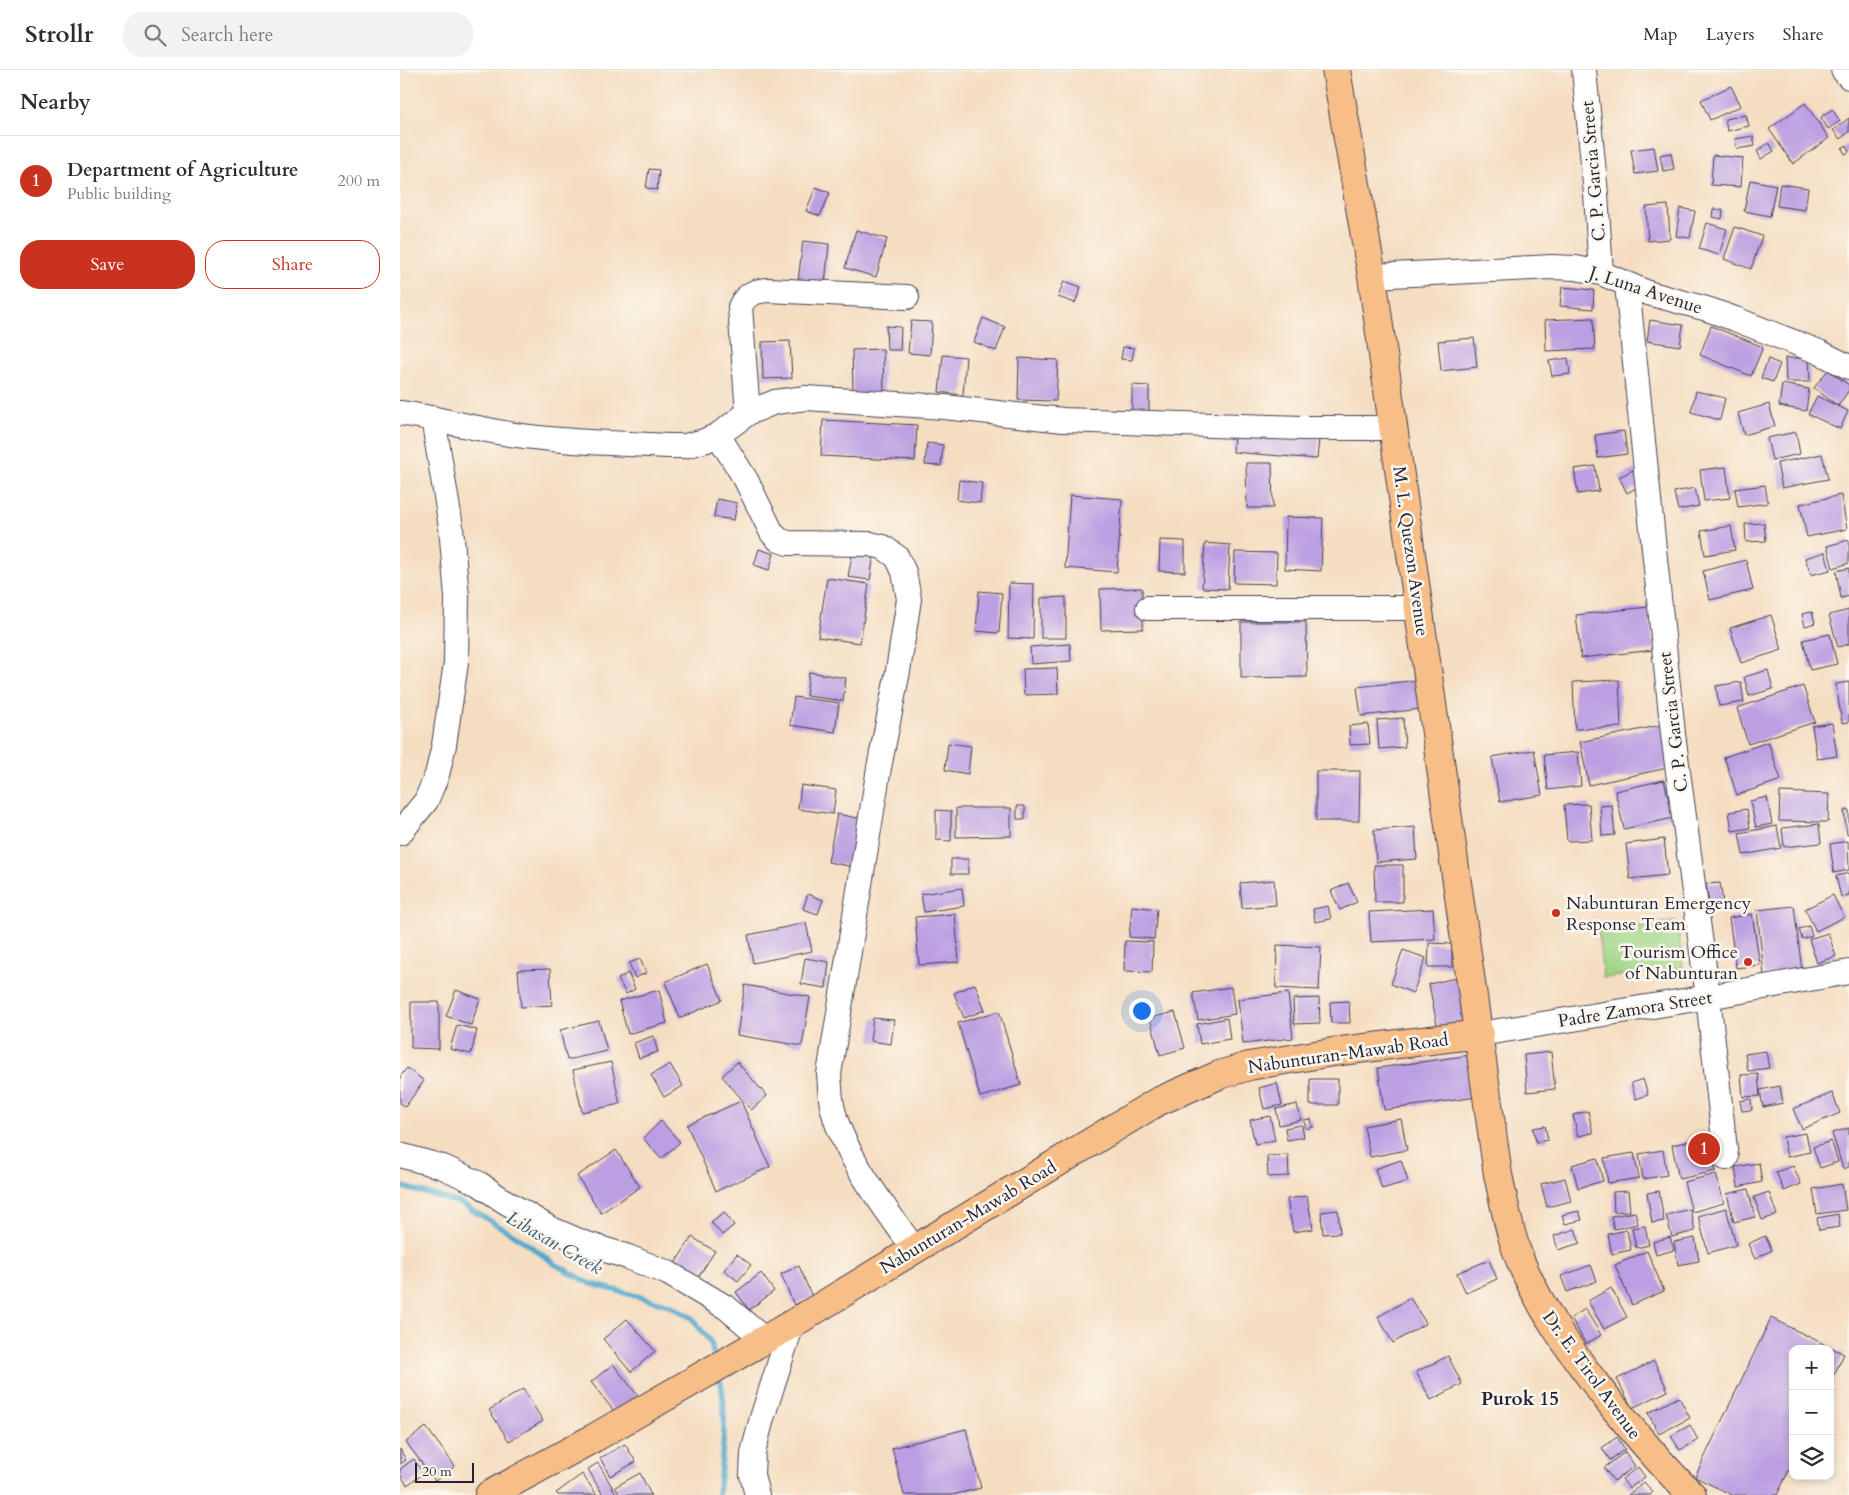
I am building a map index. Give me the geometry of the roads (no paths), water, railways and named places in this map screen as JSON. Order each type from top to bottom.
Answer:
[{"type":"main road","name":"M. L. Quezon Avenue","points":[[1336,70],[1372,276],[1480,1034]]},
{"type":"main road","name":"Nabunturan-Mawab Road","points":[[489,1495],[792,1324],[1157,1102],[1219,1075],[1249,1066],[1280,1060],[1480,1034]]},
{"type":"main road","name":"Dr. E. Tirol Avenue","points":[[1480,1034],[1498,1176],[1522,1265],[1542,1307],[1586,1372],[1638,1438],[1664,1468],[1692,1495]]},
{"type":"street","name":"C. P. Garcia Street","points":[[1584,70],[1596,194],[1601,273]]},
{"type":"street","points":[[1843,70],[1849,77]]},
{"type":"street","name":"J. Luna Avenue","points":[[1372,276],[1552,267],[1576,268],[1601,273],[1648,293],[1707,309],[1735,319],[1819,352],[1849,368]]},
{"type":"street","name":"C. P. Garcia Street","points":[[1627,285],[1673,734],[1708,997],[1726,1158]]},
{"type":"street","points":[[748,412],[740,307],[749,294],[768,290],[907,298]]},
{"type":"street","points":[[400,413],[509,434],[558,439],[685,446],[718,435],[748,412],[775,402],[806,398],[944,407],[1063,420],[1303,428],[1393,428]]},
{"type":"street","points":[[400,833],[426,801],[437,775],[444,745],[456,663],[457,597],[451,527],[433,418]]},
{"type":"street","points":[[718,435],[746,480],[772,533],[779,540],[788,543],[870,544],[883,548],[897,557],[904,572],[909,599],[905,626],[879,768],[829,1074],[831,1105],[838,1126],[857,1165],[914,1250]]},
{"type":"street","points":[[1148,608],[1419,608]]},
{"type":"street","name":"Padre Zamora Street","points":[[1480,1034],[1849,972]]},
{"type":"street","points":[[400,1155],[443,1167],[478,1183],[549,1228],[668,1273],[727,1308],[754,1346]]},
{"type":"street","points":[[758,1495],[752,1475],[753,1453],[762,1418],[792,1324]]},
{"type":"waterway","name":"Libasan Creek","points":[[400,1186],[460,1203],[516,1236],[555,1264],[589,1283],[669,1305],[692,1318],[711,1343],[715,1360]]},
{"type":"waterway","name":"Libasan Creek","points":[[718,1495],[724,1419],[724,1404],[719,1374]]},
{"type":"place","name":"Nabunturan Emergency Response Team","points":[[1556,913]]},
{"type":"place","name":"Tourism Office of Nabunturan","points":[[1748,962]]},
{"type":"place","name":"Department of Agriculture","points":[[1704,1149]]},
{"type":"district","name":"Purok 15","points":[[1520,1398]]}]
